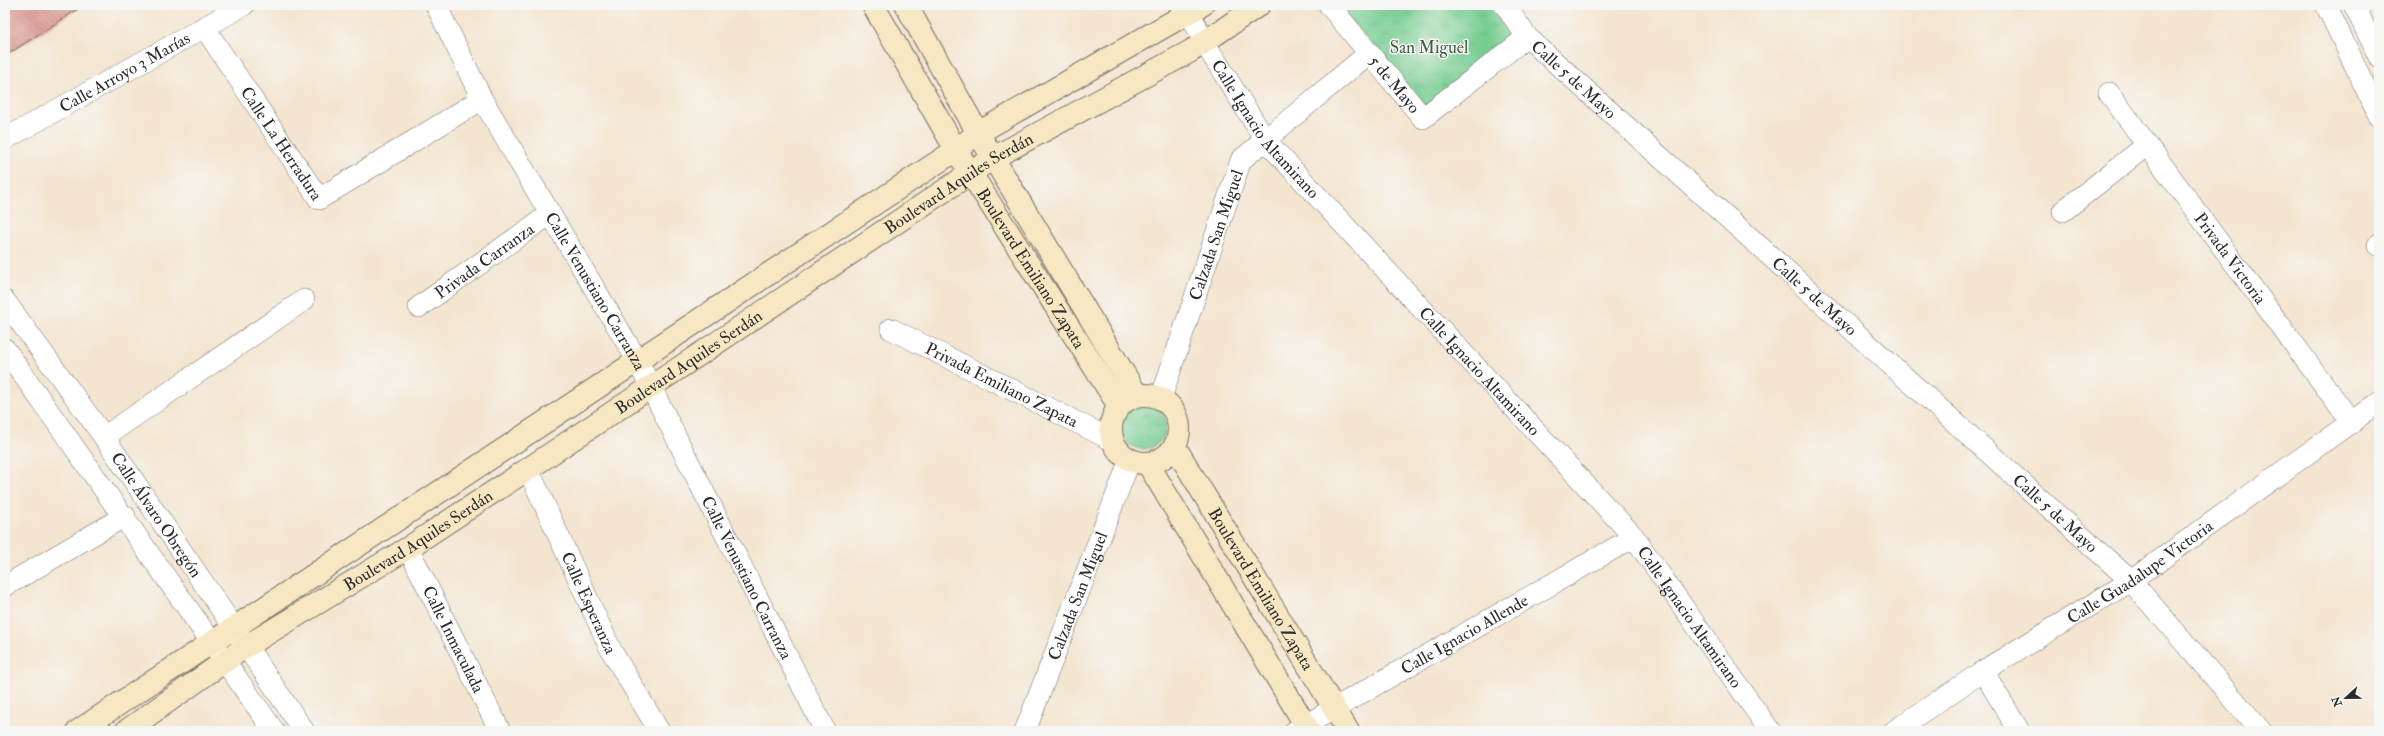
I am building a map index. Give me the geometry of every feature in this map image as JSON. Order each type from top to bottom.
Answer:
[{"type":"street","name":"Calle Arroyo 3 Marías","points":[[5,139],[244,5]]},
{"type":"street","name":"Calle Venustiano Carranza","points":[[436,5],[482,99],[637,360],[824,731]]},
{"type":"street","name":"Boulevard Emiliano Zapata","points":[[873,5],[956,150],[1128,400]]},
{"type":"street","name":"Boulevard Emiliano Zapata","points":[[906,5],[1128,400]]},
{"type":"street","name":"Boulevard Aquiles Serdán","points":[[126,731],[245,647],[408,548],[971,172],[993,158],[1204,42],[1259,5]]},
{"type":"street","name":"5 de Mayo","points":[[1329,5],[1368,54],[1423,118],[1527,37]]},
{"type":"street","name":"Calle 5 de Mayo","points":[[1505,5],[1527,37],[2131,581],[2261,731]]},
{"type":"street","points":[[2326,5],[2379,116]]},
{"type":"street","points":[[2354,5],[2379,58]]},
{"type":"street","name":"Boulevard Aquiles Serdán","points":[[78,731],[956,150],[978,133],[1193,8]]},
{"type":"street","name":"Calle Ignacio Altamirano","points":[[1193,8],[1204,42],[1266,141],[1634,536],[1770,731]]},
{"type":"street","name":"Calle La Herradura","points":[[204,27],[319,200],[482,99]]},
{"type":"street","name":"Calzada San Miguel","points":[[1161,398],[1241,160],[1266,141],[1368,54]]},
{"type":"street","name":"Privada Victoria","points":[[2109,93],[2352,423]]},
{"type":"street","points":[[2063,211],[2147,145]]},
{"type":"street","name":"Privada Carranza","points":[[419,307],[550,214]]},
{"type":"street","points":[[104,436],[304,300]]},
{"type":"street","name":"Calle Álvaro Obregón","points":[[5,301],[104,436],[234,627],[245,647],[304,731]]},
{"type":"street","name":"Privada Emiliano Zapata","points":[[891,329],[1112,440]]},
{"type":"street","name":"Calle Álvaro Obregón","points":[[5,349],[125,516],[227,661],[274,731]]},
{"type":"street","points":[[1149,394],[1161,398],[1172,407],[1178,420],[1179,434],[1175,447],[1159,461],[1139,462],[1119,452],[1112,440],[1111,422],[1128,400],[1149,394]]},
{"type":"street","name":"Calle Guadalupe Victoria","points":[[1894,731],[1983,671],[2131,581],[2352,423],[2379,402]]},
{"type":"street","name":"Boulevard Emiliano Zapata","points":[[1175,447],[1348,731]]},
{"type":"street","name":"Boulevard Emiliano Zapata","points":[[1139,462],[1303,729]]},
{"type":"street","name":"Calzada San Miguel","points":[[1024,731],[1139,462]]},
{"type":"street","name":"Calle Esperanza","points":[[528,469],[611,650],[659,731]]},
{"type":"street","points":[[5,586],[125,516]]},
{"type":"street","name":"Calle Ignacio Allende","points":[[1303,729],[1334,708],[1634,536]]},
{"type":"street","name":"Calle Inmaculada","points":[[408,548],[500,731]]},
{"type":"street","points":[[1983,671],[2019,731]]},
{"type":"green space","name":"San Miguel","points":[[1337,5],[1488,5],[1509,34],[1425,107]]},
{"type":"green space","points":[[1148,403],[1152,404],[1162,413],[1165,417],[1165,435],[1156,445],[1148,449],[1138,449],[1130,445],[1121,435],[1120,421],[1124,413],[1134,404]]},
{"type":"building","points":[[5,5],[84,5],[5,56]]}]
